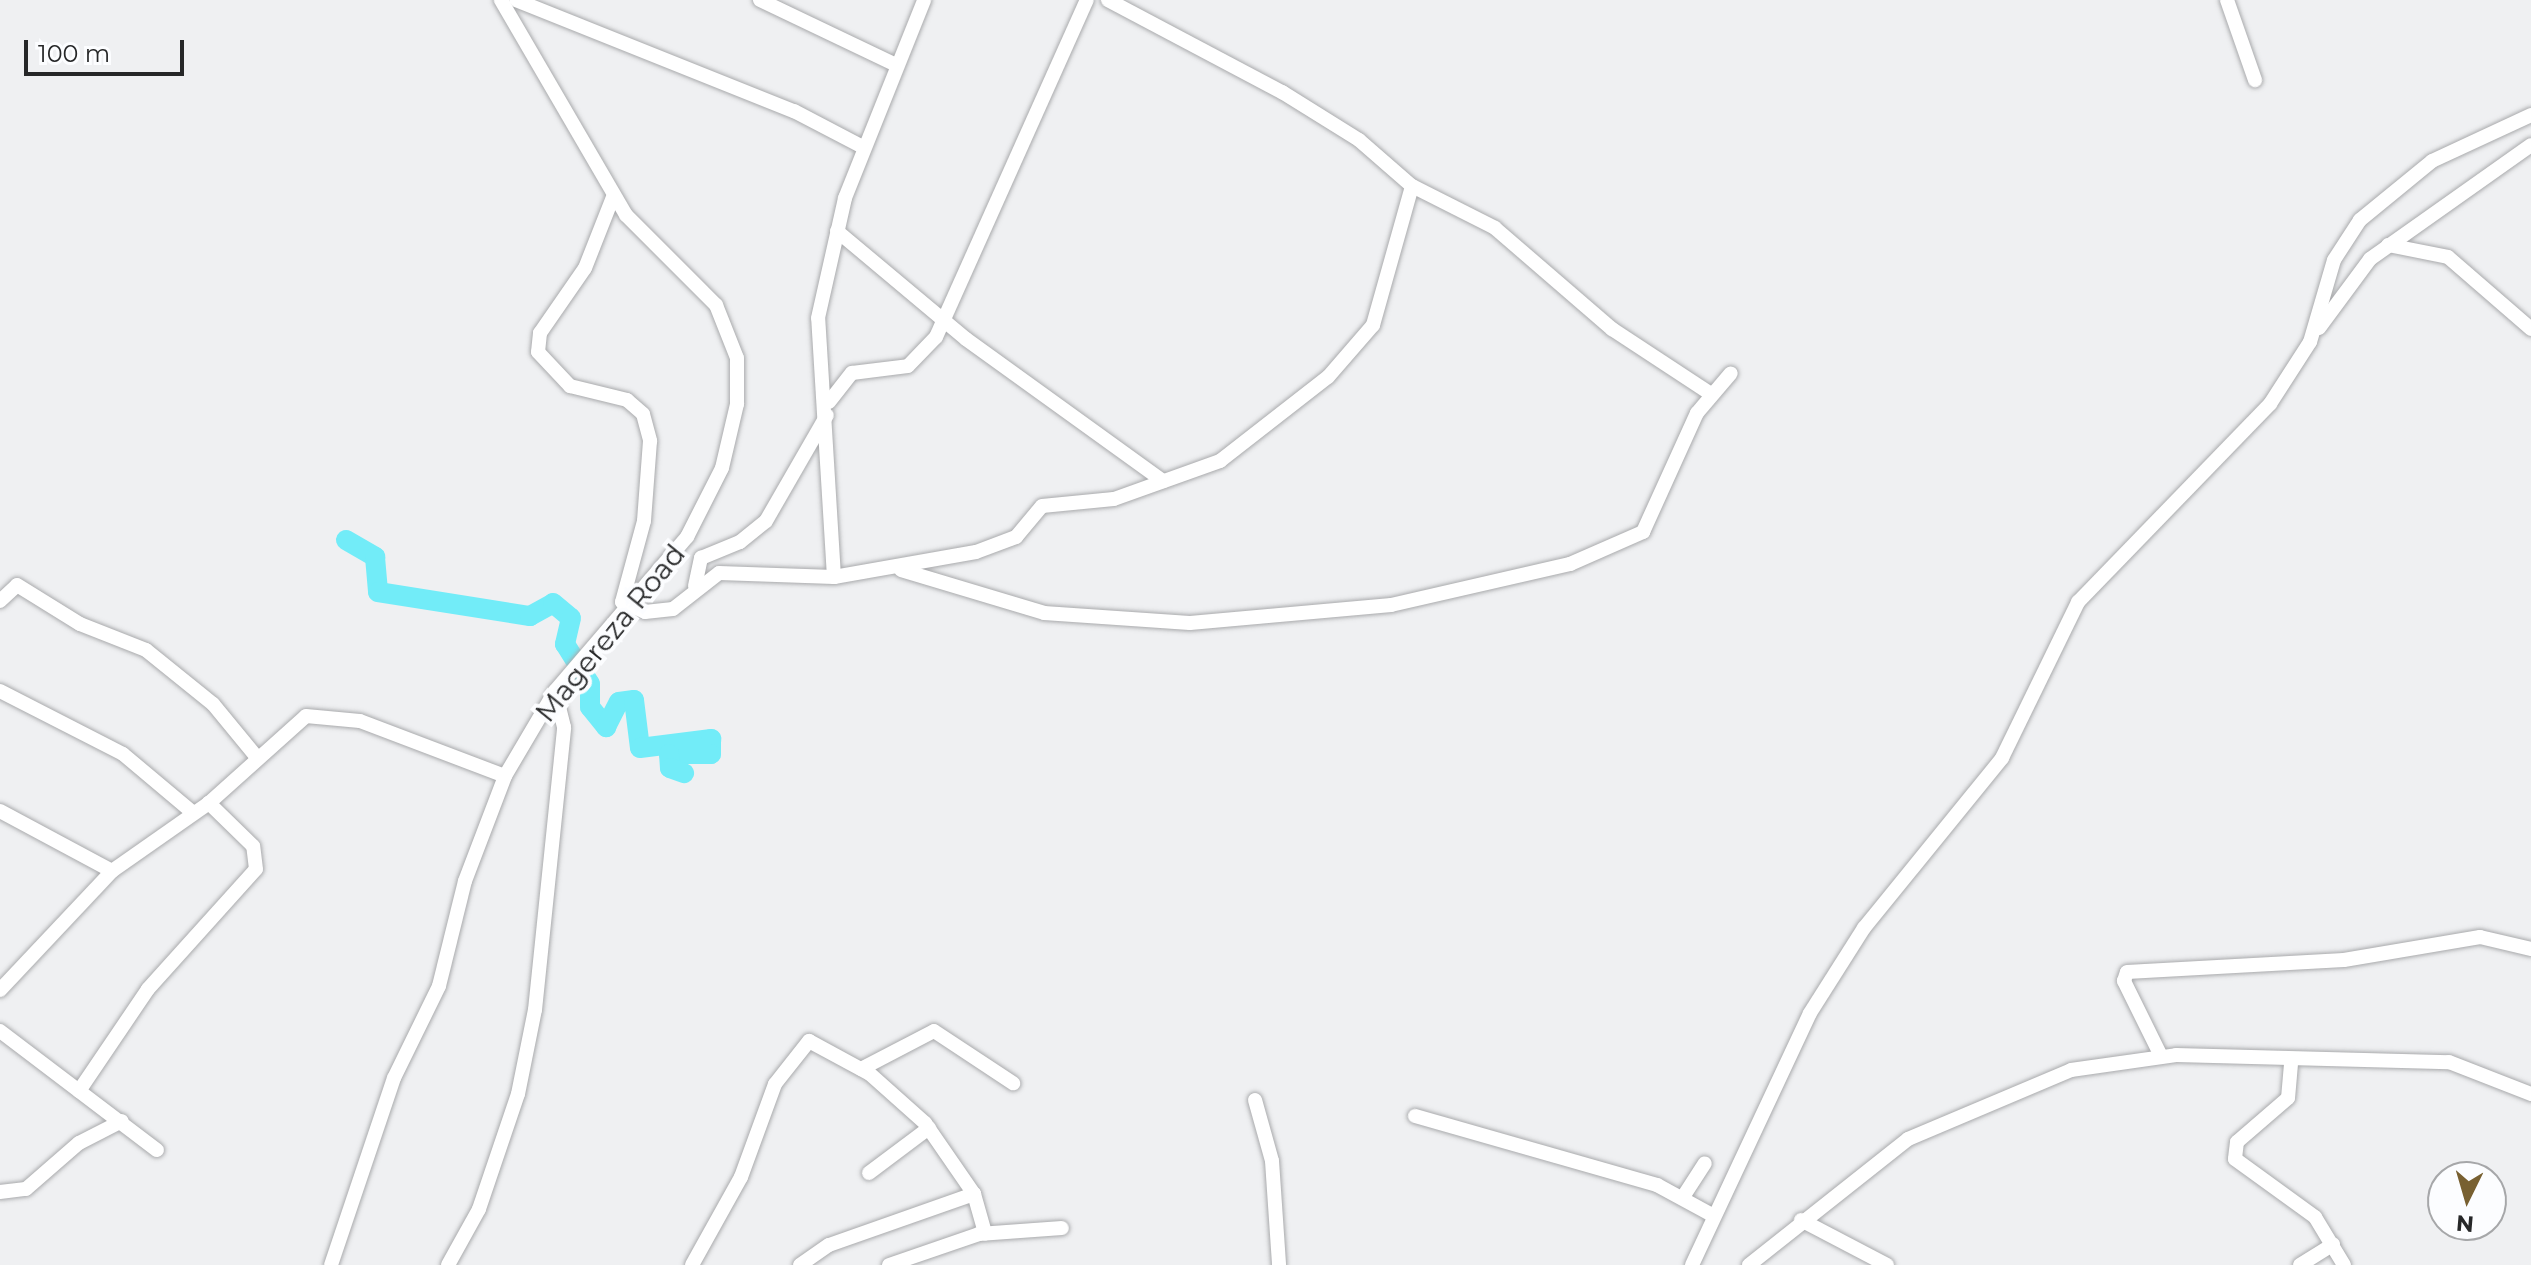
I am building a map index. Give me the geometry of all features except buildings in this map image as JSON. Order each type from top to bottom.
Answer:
[{"type":"street","name":"Magereza Road","points":[[331,1265],[394,1078],[439,986],[465,881],[505,776],[555,691],[629,611],[697,519],[728,450],[740,382],[716,305],[613,197],[501,0]]},
{"type":"street","points":[[516,0],[794,111],[863,147]]},
{"type":"street","points":[[760,0],[894,64]]},
{"type":"street","points":[[834,577],[829,408],[818,318],[837,231],[863,147],[894,64],[924,0]]},
{"type":"street","points":[[695,586],[701,558],[740,542],[766,521],[852,373],[917,362],[945,323],[999,186],[1062,69],[1087,0]]},
{"type":"street","points":[[1108,0],[1342,129],[1412,186],[1495,228],[1612,329],[1711,394]]},
{"type":"street","points":[[2227,0],[2255,80]]},
{"type":"street","points":[[2310,342],[2334,260],[2360,220],[2432,161],[2531,115]]},
{"type":"street","points":[[1692,1265],[1712,1215],[1823,991],[1864,928],[2002,758],[2078,602],[2248,435],[2347,282],[2388,245],[2531,145]]},
{"type":"street","points":[[613,197],[585,268],[545,325],[538,349],[562,382],[632,402],[647,425],[644,521],[623,597],[629,611],[671,610],[695,586],[728,572],[834,577],[896,569],[1010,541],[1042,506],[1114,499],[1232,454],[1352,351],[1373,325],[1412,186]]},
{"type":"street","points":[[837,231],[945,323],[1163,481]]},
{"type":"street","points":[[2388,245],[2448,257],[2531,329]]},
{"type":"street","points":[[896,569],[1044,613],[1190,623],[1391,605],[1570,564],[1634,540],[1711,394],[1731,373]]},
{"type":"street","points":[[0,601],[17,585],[80,624],[146,650],[213,704],[255,755]]},
{"type":"street","points":[[0,691],[123,754],[192,812]]},
{"type":"street","points":[[448,1265],[479,1209],[518,1094],[535,1010],[564,727],[555,691]]},
{"type":"street","points":[[0,990],[112,871],[209,803],[255,755],[302,718],[324,714],[505,776]]},
{"type":"street","points":[[79,1091],[148,989],[256,869],[253,846],[209,803]]},
{"type":"street","points":[[0,811],[112,871]]},
{"type":"street","points":[[2161,1056],[2124,981],[2127,972],[2344,960],[2480,937],[2531,949]]},
{"type":"street","points":[[0,1031],[157,1150]]},
{"type":"street","points":[[861,1069],[934,1031],[1013,1083]]},
{"type":"street","points":[[692,1265],[741,1177],[775,1084],[803,1043],[861,1069],[929,1128],[974,1194],[985,1233]]},
{"type":"street","points":[[1749,1265],[1801,1220],[1923,1131],[2059,1073],[2133,1066],[2161,1056],[2291,1064],[2463,1063],[2531,1094]]},
{"type":"street","points":[[2291,1064],[2288,1098],[2237,1142],[2234,1155],[2247,1174],[2309,1211],[2344,1265]]},
{"type":"street","points":[[1255,1100],[1272,1161],[1279,1265]]},
{"type":"street","points":[[1415,1116],[1683,1197],[1712,1215]]},
{"type":"street","points":[[3,1185],[26,1189],[79,1143],[122,1121]]},
{"type":"street","points":[[869,1173],[929,1128]]},
{"type":"street","points":[[1683,1197],[1705,1163]]},
{"type":"street","points":[[800,1265],[829,1245],[974,1194]]},
{"type":"street","points":[[1801,1220],[1887,1265]]},
{"type":"street","points":[[889,1265],[985,1233],[1062,1228]]},
{"type":"street","points":[[2300,1265],[2333,1244]]},
{"type":"waterway","points":[[346,540],[375,557],[378,592],[530,616],[553,603],[571,618],[565,644],[590,684],[590,707],[606,727],[619,702],[634,700],[640,748],[711,739],[711,754],[669,754],[670,768],[684,773]]}]
